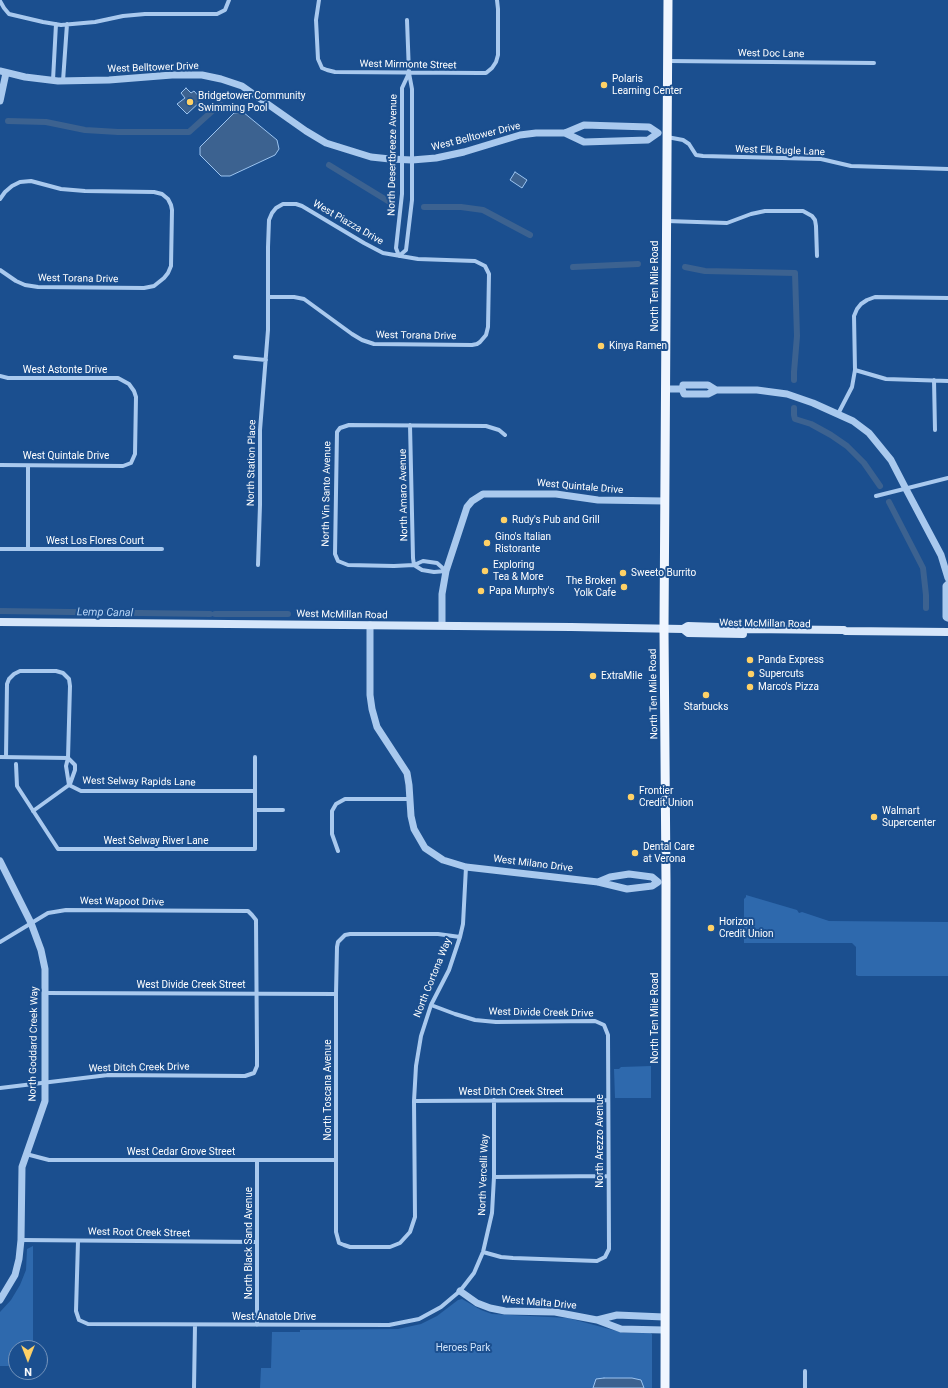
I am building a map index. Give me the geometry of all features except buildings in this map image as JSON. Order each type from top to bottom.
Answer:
[{"type":"main road","name":"North Ten Mile Road","points":[[665,1388],[662,882],[666,221],[664,135],[668,61],[668,0]]},
{"type":"main road","name":"West McMillan Road","points":[[0,622],[442,625],[664,629],[683,629],[688,626],[745,629],[844,630],[846,632],[948,632]]},
{"type":"street","points":[[0,1],[9,14],[44,22],[67,24],[94,22],[123,16],[145,14],[217,14],[226,10],[229,0]]},
{"type":"street","name":"West Mirmonte Street","points":[[319,0],[316,20],[318,59],[322,68],[335,72],[409,73],[479,73],[486,72],[492,68],[498,55],[498,10],[496,0]]},
{"type":"street","points":[[407,20],[409,73]]},
{"type":"street","points":[[53,80],[56,24]]},
{"type":"street","points":[[64,81],[67,24]]},
{"type":"street","name":"West Doc Lane","points":[[668,61],[874,63]]},
{"type":"street","points":[[0,101],[3,72]]},
{"type":"street","name":"West Belltower Drive","points":[[3,72],[25,77],[64,81],[172,75],[202,75],[221,79],[242,86],[306,131],[326,143],[371,157],[402,160],[450,155],[520,135],[536,133],[565,133],[584,125],[649,127],[664,135]]},
{"type":"street","name":"North Desertbreeze Avenue","points":[[409,73],[412,89],[412,200],[406,250],[399,256],[396,248],[402,194],[402,88],[409,73]]},
{"type":"street","name":"West Belltower Drive","points":[[565,133],[584,142],[648,140],[664,135]]},
{"type":"street","name":"West Elk Bugle Lane","points":[[664,135],[682,140],[689,144],[696,155],[703,156],[821,159],[851,166],[948,169]]},
{"type":"street","name":"West Torana Drive","points":[[0,200],[5,192],[20,182],[31,181],[61,189],[85,191],[154,192],[162,194],[168,199],[172,210],[171,266],[168,273],[154,286],[144,288],[38,287],[25,285],[16,281],[0,270]]},
{"type":"street","name":"West Piazza Drive","points":[[276,208],[283,204],[290,203],[302,206],[374,249],[383,252],[418,259],[475,260],[485,266],[489,274],[488,328],[486,335],[480,342]]},
{"type":"street","name":"North Station Place","points":[[258,565],[260,430],[268,330],[269,220],[276,208]]},
{"type":"street","points":[[666,221],[727,223],[751,214],[772,210],[803,211],[812,216],[816,226],[817,256]]},
{"type":"street","name":"West Torana Drive","points":[[268,297],[294,297],[304,299],[352,334],[362,340],[374,344],[472,345],[480,342]]},
{"type":"street","points":[[838,414],[852,387],[855,370],[854,316],[861,304],[876,297],[948,298]]},
{"type":"street","points":[[235,357],[266,360]]},
{"type":"street","points":[[855,370],[886,379],[948,380]]},
{"type":"street","name":"West Astonte Drive","points":[[0,376],[8,378],[118,378],[130,384],[136,397],[135,454],[131,463]]},
{"type":"street","points":[[934,380],[935,430]]},
{"type":"street","points":[[665,389],[682,389],[684,394],[708,394],[716,390],[757,390],[787,394],[813,403],[853,421],[869,433],[891,460],[941,555],[948,578]]},
{"type":"street","name":"North Vin Santo Avenue","points":[[410,425],[348,424],[340,428],[337,432],[335,554],[338,560],[348,565],[414,565]]},
{"type":"street","points":[[410,425],[486,426],[499,430],[505,435]]},
{"type":"street","name":"North Amaro Avenue","points":[[410,425],[414,565]]},
{"type":"street","name":"West Quintale Drive","points":[[0,465],[123,466],[131,463]]},
{"type":"street","points":[[28,466],[28,549]]},
{"type":"street","points":[[876,496],[948,478]]},
{"type":"street","name":"West Quintale Drive","points":[[446,571],[467,507],[472,501],[483,494],[556,494],[598,500],[665,501]]},
{"type":"street","name":"West Los Flores Court","points":[[0,549],[162,548]]},
{"type":"street","points":[[414,565],[423,561],[437,563],[446,571]]},
{"type":"street","points":[[414,565],[422,570],[434,572],[446,571]]},
{"type":"street","points":[[442,625],[442,594],[446,571]]},
{"type":"street","points":[[948,584],[946,586],[946,617],[948,618]]},
{"type":"street","points":[[370,625],[370,695],[372,709],[377,727],[407,773],[410,785],[411,816],[414,829],[425,848],[443,860],[466,867]]},
{"type":"street","points":[[6,757],[7,684],[14,674],[20,671],[63,673],[69,679],[70,686],[68,758],[66,771],[69,785]]},
{"type":"street","points":[[0,757],[68,758],[74,765],[74,770],[69,785]]},
{"type":"street","points":[[255,757],[255,810],[284,810]]},
{"type":"street","points":[[16,764],[16,786],[33,811]]},
{"type":"street","name":"West Selway Rapids Lane","points":[[33,811],[69,785],[81,791],[255,792]]},
{"type":"street","points":[[338,851],[332,834],[332,812],[336,804],[345,800],[410,800]]},
{"type":"street","name":"West Selway River Lane","points":[[33,811],[58,848],[254,849],[255,810]]},
{"type":"street","name":"North Goddard Creek Way","points":[[0,861],[31,923],[41,950],[45,969],[45,1100],[22,1167],[21,1240],[19,1259],[15,1275],[0,1300]]},
{"type":"street","name":"West Milano Drive","points":[[466,867],[598,882],[627,889],[652,886],[662,882]]},
{"type":"street","name":"North Cortona Way","points":[[339,1243],[350,1247],[390,1247],[400,1243],[410,1232],[415,1217],[414,1100],[416,1066],[421,1036],[431,1005],[449,970],[460,937],[463,924],[466,867]]},
{"type":"street","name":"West Milano Drive","points":[[598,882],[610,876],[629,874],[652,877],[662,882]]},
{"type":"street","name":"West Wapoot Drive","points":[[0,942],[48,913],[66,910],[248,911],[256,920],[256,993]]},
{"type":"street","name":"North Toscana Avenue","points":[[339,1243],[336,1232],[336,947],[340,938],[350,934],[438,934],[460,937]]},
{"type":"street","name":"West Divide Creek Street","points":[[45,992],[336,994]]},
{"type":"street","name":"West Ditch Creek Drive","points":[[0,1088],[108,1075],[245,1076],[254,1073],[257,1066],[256,993]]},
{"type":"street","name":"West Divide Creek Drive","points":[[431,1005],[475,1020],[496,1022],[595,1021],[604,1025]]},
{"type":"street","name":"North Arezzo Avenue","points":[[484,1252],[502,1257],[513,1258],[597,1261],[605,1257],[609,1249],[608,1035],[604,1025]]},
{"type":"street","name":"West Ditch Creek Street","points":[[414,1100],[608,1100]]},
{"type":"street","name":"North Vercelli Way","points":[[460,1291],[474,1273],[484,1252],[492,1213],[494,1177],[494,1100]]},
{"type":"street","name":"West Cedar Grove Street","points":[[26,1154],[49,1160],[336,1160]]},
{"type":"street","name":"North Black Sand Avenue","points":[[257,1160],[257,1325]]},
{"type":"street","points":[[494,1177],[608,1176]]},
{"type":"street","name":"West Root Creek Street","points":[[21,1240],[257,1242]]},
{"type":"street","name":"West Anatole Drive","points":[[78,1240],[76,1311],[79,1320],[88,1324],[390,1325],[419,1319],[441,1307],[460,1291]]},
{"type":"street","name":"West Malta Drive","points":[[460,1291],[477,1303],[490,1308],[505,1311],[555,1312],[597,1320],[621,1329],[664,1330]]},
{"type":"street","name":"West Malta Drive","points":[[597,1320],[617,1315],[664,1317]]},
{"type":"street","points":[[194,1388],[195,1325]]},
{"type":"street","points":[[805,1371],[805,1388]]},
{"type":"green space","points":[[746,895],[797,910],[799,913],[802,912],[829,921],[948,922],[948,976],[858,976],[856,975],[856,947],[852,943],[744,943],[744,899]]},
{"type":"green space","points":[[651,1066],[651,1098],[615,1098],[614,1069],[619,1069],[621,1067]]},
{"type":"green space","points":[[33,1246],[33,1340],[8,1340],[8,1366],[0,1366],[0,1312],[11,1300],[20,1285],[26,1270],[27,1249]]},
{"type":"green space","name":"Heroes Park","points":[[462,1299],[481,1310],[492,1314],[568,1318],[624,1333],[649,1332],[652,1334],[652,1388],[260,1388],[261,1368],[271,1368],[272,1332],[300,1332],[300,1330],[398,1329],[421,1324],[437,1316],[458,1300]]},
{"type":"shaded area","name":"Bridgetower Community Swimming Pool","points":[[186,88],[191,93],[194,91],[202,100],[187,114],[177,104],[185,98],[181,93]]},
{"type":"shaded area","points":[[243,112],[277,140],[279,149],[275,155],[230,176],[221,176],[200,155],[200,147],[234,113]]},
{"type":"shaded area","points":[[515,172],[527,180],[522,188],[510,180]]},
{"type":"shaded area","points":[[632,1378],[641,1380],[644,1388],[593,1388],[596,1379]]},
{"type":"waterway","points":[[8,121],[46,122],[85,130],[118,132],[189,132],[220,104]]},
{"type":"waterway","points":[[329,165],[388,201]]},
{"type":"waterway","points":[[424,207],[461,207],[483,210],[530,235]]},
{"type":"waterway","points":[[573,267],[638,264]]},
{"type":"waterway","points":[[685,267],[705,271],[795,273],[797,336],[794,380]]},
{"type":"waterway","points":[[794,408],[795,419],[811,424],[847,446],[864,463],[880,486]]},
{"type":"waterway","points":[[889,502],[923,568],[926,608]]},
{"type":"waterway","name":"Lemp Canal","points":[[0,611],[210,614]]},
{"type":"waterway","name":"Lemp Canal","points":[[215,614],[288,614]]},
{"type":"place","name":"Polaris Learning Center","points":[[604,85]]},
{"type":"place","name":"Bridgetower Community Swimming Pool","points":[[190,102]]},
{"type":"place","name":"Kinya Ramen","points":[[601,346]]},
{"type":"place","name":"Rudy's Pub and Grill","points":[[504,520]]},
{"type":"place","name":"Gino's Italian Ristorante","points":[[487,543]]},
{"type":"place","name":"Exploring Tea & More","points":[[485,571]]},
{"type":"place","name":"Sweeto Burrito","points":[[623,573]]},
{"type":"place","name":"The Broken Yolk Cafe","points":[[624,587]]},
{"type":"place","name":"Papa Murphy's","points":[[481,591]]},
{"type":"place","name":"Panda Express","points":[[750,660]]},
{"type":"place","name":"Supercuts","points":[[751,674]]},
{"type":"place","name":"ExtraMile","points":[[593,676]]},
{"type":"place","name":"Marco's Pizza","points":[[750,687]]},
{"type":"place","name":"Starbucks","points":[[706,695]]},
{"type":"place","name":"Frontier Credit Union","points":[[631,797]]},
{"type":"place","name":"Walmart Supercenter","points":[[874,817]]},
{"type":"place","name":"Dental Care at Verona","points":[[635,853]]},
{"type":"place","name":"Horizon Credit Union","points":[[711,928]]}]
